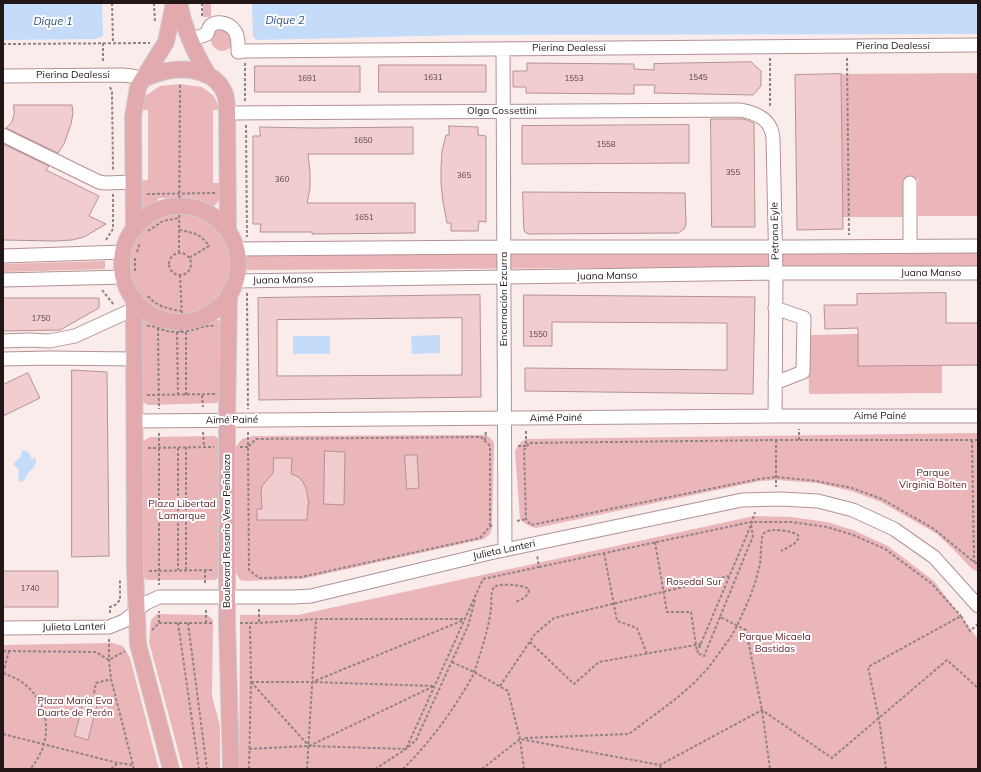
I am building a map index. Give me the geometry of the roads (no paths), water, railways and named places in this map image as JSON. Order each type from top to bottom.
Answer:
[{"type":"main road","points":[[141,234],[133,188],[132,116],[138,87],[166,42],[174,3]]},
{"type":"main road","points":[[179,3],[190,40],[198,59],[208,75]]},
{"type":"main road","points":[[143,79],[161,72],[173,70],[192,70],[208,75],[217,81],[225,95],[227,113],[228,231]]},
{"type":"main road","points":[[134,304],[160,318],[170,320],[181,326],[208,314],[223,302],[237,285],[238,265],[241,249],[218,220],[200,209],[190,206],[170,207],[153,213],[139,223],[141,234]]},
{"type":"main road","points":[[141,234],[128,240],[123,260],[130,276],[127,285],[134,304],[135,570],[138,644],[171,769]]},
{"type":"main road","name":"Boulevard Rosario Vera Peñaloza","points":[[231,769],[227,623],[227,394],[237,285]]},
{"type":"street","name":"Pierina Dealessi","points":[[190,40],[207,34],[209,28],[213,24],[219,23],[227,24],[234,29],[238,38],[238,52],[978,45]]},
{"type":"street","name":"Encarnación Ezcurra","points":[[503,49],[502,111],[505,550]]},
{"type":"street","name":"Pierina Dealessi","points":[[3,76],[122,75],[143,79]]},
{"type":"street","name":"Olga Cossettini","points":[[227,113],[740,110],[764,119],[770,127]]},
{"type":"street","name":"Petrona Eyle","points":[[770,127],[773,139],[776,273],[775,416]]},
{"type":"street","points":[[3,135],[113,189],[133,188]]},
{"type":"street","points":[[910,183],[910,246]]},
{"type":"street","points":[[241,249],[978,246]]},
{"type":"street","points":[[3,256],[124,252]]},
{"type":"street","name":"Juana Manso","points":[[237,285],[504,277],[776,273],[978,273]]},
{"type":"street","points":[[3,280],[130,276]]},
{"type":"street","points":[[3,341],[49,341],[75,336],[134,304]]},
{"type":"street","points":[[775,383],[803,372],[804,318],[776,308]]},
{"type":"street","points":[[798,325],[798,374]]},
{"type":"street","points":[[3,359],[134,359]]},
{"type":"street","name":"Aimé Painé","points":[[134,421],[775,416],[978,416]]},
{"type":"street","name":"Julieta Lanteri","points":[[3,628],[109,627],[124,621],[137,609],[159,597],[311,596],[505,550],[742,500],[776,499],[818,501],[853,510],[894,529],[934,557],[976,600]]},
{"type":"water","name":"Dique 1","points":[[3,3],[102,3],[103,36],[96,39],[3,40]]},
{"type":"water","name":"Dique 2","points":[[252,3],[978,3],[978,34],[464,35],[256,40],[253,36]]},
{"type":"water","points":[[440,335],[440,353],[412,354],[411,336]]},
{"type":"water","points":[[293,336],[330,336],[330,354],[293,354]]},
{"type":"water","points":[[24,450],[29,453],[32,459],[35,457],[36,458],[36,463],[22,482],[19,481],[18,477],[19,470],[14,465]]},
{"type":"park label","name":"Parque Virginia Bolten","points":[[933,478]]},
{"type":"park label","name":"Plaza Libertad Lamarque","points":[[182,510]]},
{"type":"park label","name":"Rosedal Sur","points":[[694,582]]},
{"type":"park label","name":"Parque Micaela Bastidas","points":[[775,642]]},
{"type":"park label","name":"Plaza María Eva Duarte de Perón","points":[[75,706]]}]
